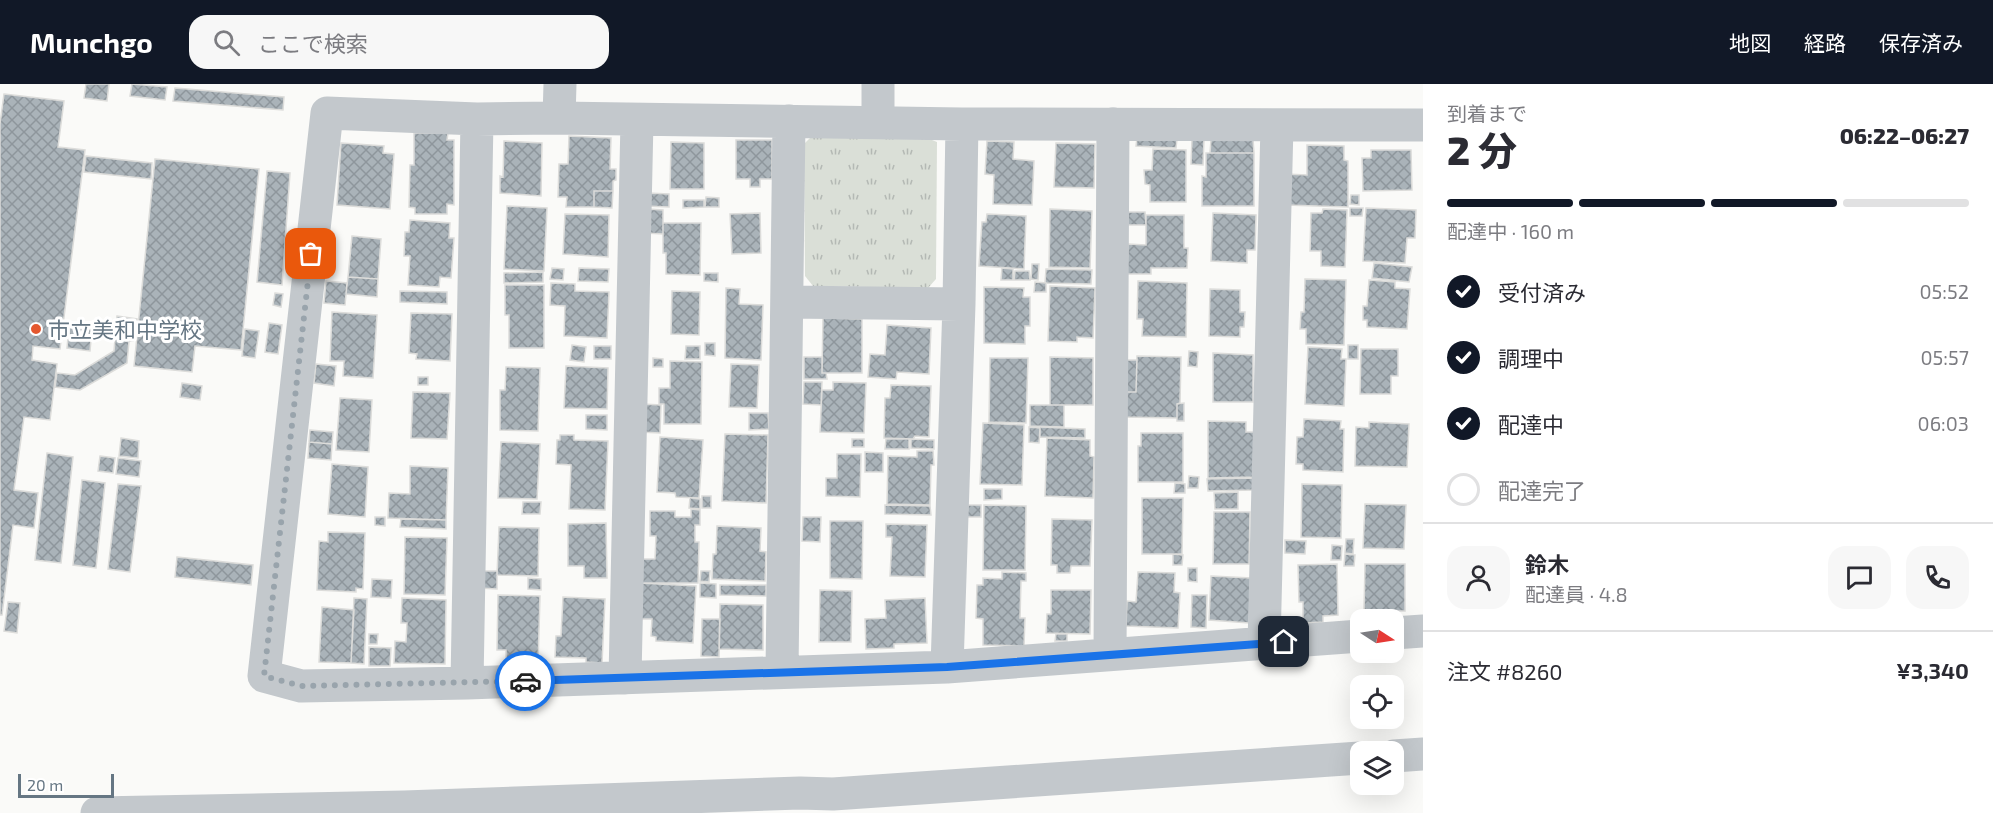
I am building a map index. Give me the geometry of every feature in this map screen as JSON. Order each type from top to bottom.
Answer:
[{"type":"street","points":[[559,118],[560,84]]},
{"type":"street","points":[[878,84],[878,122]]},
{"type":"street","points":[[1350,637],[947,667],[467,683],[301,686],[264,676],[327,113],[477,119],[559,118],[962,124],[1423,125]]},
{"type":"street","points":[[467,683],[477,119]]},
{"type":"street","points":[[625,678],[637,120]]},
{"type":"street","points":[[782,671],[789,121]]},
{"type":"street","points":[[947,667],[962,124]]},
{"type":"street","points":[[1110,654],[1113,124]]},
{"type":"street","points":[[1264,644],[1277,125]]},
{"type":"street","points":[[788,302],[958,304]]},
{"type":"street","points":[[1404,632],[1423,631]]},
{"type":"street","points":[[1404,755],[1423,754]]},
{"type":"street","points":[[97,813],[404,807],[800,793],[833,794],[1350,759]]},
{"type":"green space","points":[[813,135],[927,138],[937,142],[936,279],[928,288],[813,286],[805,276],[804,144]]},
{"type":"building","points":[[86,84],[109,84],[107,101],[84,98]]},
{"type":"building","points":[[132,84],[167,87],[165,100],[130,96]]},
{"type":"building","points":[[175,88],[284,97],[283,110],[173,101]]},
{"type":"building","points":[[4,94],[64,101],[58,147],[85,150],[60,349],[33,346],[32,360],[57,364],[50,420],[24,417],[14,490],[38,493],[34,528],[13,525],[2,615],[0,615],[0,124]]},
{"type":"building","points":[[414,133],[448,133],[447,140],[454,140],[454,205],[447,204],[447,214],[415,214],[415,208],[409,207],[410,165],[414,165]]},
{"type":"building","points":[[569,136],[611,138],[610,169],[616,169],[616,180],[613,181],[613,191],[594,191],[594,207],[566,207],[567,197],[558,197],[559,164],[568,164]]},
{"type":"building","points":[[1137,138],[1177,139],[1176,148],[1136,146]]},
{"type":"building","points":[[1192,139],[1204,139],[1203,165],[1191,164]]},
{"type":"building","points":[[1253,139],[1254,153],[1210,153],[1211,140]]},
{"type":"building","points":[[736,140],[772,140],[772,179],[760,179],[760,187],[750,187],[750,179],[736,179]]},
{"type":"building","points":[[504,141],[542,143],[541,196],[500,193]]},
{"type":"building","points":[[987,141],[1014,142],[1013,159],[1034,161],[1032,205],[993,204],[994,175],[985,174]]},
{"type":"building","points":[[671,142],[704,143],[704,189],[670,189]]},
{"type":"building","points":[[341,143],[384,146],[383,153],[394,154],[390,209],[337,205]]},
{"type":"building","points":[[1056,143],[1095,144],[1094,188],[1054,187]]},
{"type":"building","points":[[1307,145],[1344,146],[1344,160],[1348,161],[1348,207],[1286,205],[1286,174],[1307,175]]},
{"type":"building","points":[[1153,149],[1186,150],[1186,202],[1150,202],[1150,185],[1145,184],[1144,170],[1152,170]]},
{"type":"building","points":[[1371,150],[1411,150],[1412,190],[1363,191],[1362,158],[1371,158]]},
{"type":"building","points":[[1206,153],[1254,153],[1254,206],[1202,206],[1202,176],[1206,177]]},
{"type":"building","points":[[86,156],[152,163],[151,179],[84,172]]},
{"type":"building","points":[[155,159],[259,169],[241,350],[195,346],[192,372],[134,366]]},
{"type":"building","points":[[267,171],[290,173],[282,285],[257,282]]},
{"type":"building","points":[[594,191],[613,191],[612,208],[594,207]]},
{"type":"building","points":[[647,193],[669,194],[669,207],[646,206]]},
{"type":"building","points":[[1351,195],[1359,195],[1359,205],[1350,204]]},
{"type":"building","points":[[706,197],[719,198],[719,207],[705,207]]},
{"type":"building","points":[[683,200],[704,200],[704,207],[683,208]]},
{"type":"building","points":[[507,206],[547,208],[544,271],[504,269]]},
{"type":"building","points":[[1350,208],[1363,208],[1362,216],[1350,216]]},
{"type":"building","points":[[1366,208],[1416,210],[1415,238],[1407,238],[1405,263],[1363,261]]},
{"type":"building","points":[[647,209],[663,210],[663,234],[646,233]]},
{"type":"building","points":[[1050,209],[1092,211],[1090,268],[1049,267]]},
{"type":"building","points":[[1323,209],[1347,210],[1345,267],[1321,266],[1321,251],[1310,251],[1311,213],[1322,213]]},
{"type":"building","points":[[1128,212],[1145,212],[1146,225],[1128,225]]},
{"type":"building","points":[[760,213],[761,253],[732,254],[730,214]]},
{"type":"building","points":[[1213,213],[1256,215],[1255,250],[1247,250],[1247,263],[1211,261]]},
{"type":"building","points":[[565,214],[609,215],[608,257],[563,254]]},
{"type":"building","points":[[987,214],[1026,216],[1024,269],[979,266],[982,222],[986,222]]},
{"type":"building","points":[[1146,215],[1184,215],[1184,248],[1188,248],[1187,268],[1151,268],[1151,274],[1127,274],[1128,244],[1146,245]]},
{"type":"building","points":[[410,220],[450,223],[449,238],[454,238],[451,278],[440,277],[439,287],[408,285],[410,256],[404,256],[405,232],[409,232]]},
{"type":"building","points":[[663,223],[701,223],[700,275],[666,274]]},
{"type":"building","points":[[352,236],[381,239],[378,279],[348,277]]},
{"type":"building","points":[[1374,263],[1412,267],[1409,282],[1372,278]]},
{"type":"building","points":[[1032,264],[1039,264],[1038,280],[1031,279]]},
{"type":"building","points":[[552,268],[564,269],[563,280],[550,279]]},
{"type":"building","points":[[579,268],[609,269],[608,282],[578,281]]},
{"type":"building","points":[[1002,268],[1013,269],[1013,280],[1001,280]]},
{"type":"building","points":[[1046,269],[1092,270],[1091,284],[1045,283]]},
{"type":"building","points":[[1015,271],[1029,271],[1030,280],[1014,280]]},
{"type":"building","points":[[543,272],[543,282],[504,283],[504,273]]},
{"type":"building","points":[[704,273],[718,273],[718,282],[704,281]]},
{"type":"building","points":[[348,277],[378,279],[377,297],[346,294]]},
{"type":"building","points":[[1305,279],[1346,280],[1344,345],[1306,344],[1306,329],[1300,329],[1301,312],[1304,312]]},
{"type":"building","points":[[1369,280],[1395,282],[1395,288],[1410,289],[1407,329],[1367,327],[1367,320],[1363,320],[1363,306],[1367,306]]},
{"type":"building","points":[[326,281],[347,283],[345,305],[324,303]]},
{"type":"building","points":[[1138,281],[1187,283],[1186,337],[1142,336],[1143,319],[1137,319]]},
{"type":"building","points":[[1035,282],[1046,283],[1046,292],[1034,292]]},
{"type":"building","points":[[551,283],[575,284],[575,291],[609,292],[607,338],[564,336],[565,306],[550,305]]},
{"type":"building","points":[[505,285],[544,285],[544,348],[509,348],[509,315],[505,315]]},
{"type":"building","points":[[1050,286],[1095,288],[1093,338],[1077,337],[1077,342],[1048,341]]},
{"type":"building","points":[[984,287],[1024,288],[1023,297],[1030,297],[1030,326],[1025,326],[1025,344],[984,343]]},
{"type":"building","points":[[726,288],[740,289],[739,304],[763,305],[761,360],[725,358]]},
{"type":"building","points":[[1210,289],[1240,290],[1240,312],[1245,312],[1244,327],[1240,327],[1240,337],[1209,336]]},
{"type":"building","points":[[400,291],[447,292],[447,304],[400,302]]},
{"type":"building","points":[[672,291],[700,292],[699,335],[671,334]]},
{"type":"building","points":[[275,293],[283,294],[281,307],[273,305]]},
{"type":"building","points":[[332,312],[377,315],[373,378],[343,376],[344,361],[330,361]]},
{"type":"building","points":[[411,313],[452,314],[450,361],[416,359],[417,354],[409,353]]},
{"type":"building","points":[[117,316],[137,319],[136,338],[133,337],[133,341],[129,341],[127,363],[80,390],[55,387],[57,373],[75,375],[114,351]]},
{"type":"building","points":[[823,318],[862,319],[862,373],[822,373]]},
{"type":"building","points":[[269,323],[282,325],[278,354],[265,352]]},
{"type":"building","points":[[887,325],[931,328],[929,374],[897,372],[896,379],[868,377],[870,354],[885,355]]},
{"type":"building","points":[[69,327],[92,329],[90,351],[67,348]]},
{"type":"building","points":[[245,329],[259,331],[255,358],[242,356]]},
{"type":"building","points":[[705,343],[715,343],[715,356],[705,355]]},
{"type":"building","points":[[572,345],[586,347],[584,362],[570,360]]},
{"type":"building","points":[[1348,345],[1358,345],[1358,359],[1348,359]]},
{"type":"building","points":[[594,346],[611,346],[611,359],[594,359]]},
{"type":"building","points":[[686,346],[700,346],[700,359],[685,359]]},
{"type":"building","points":[[1308,347],[1342,349],[1341,359],[1346,359],[1344,406],[1305,404]]},
{"type":"building","points":[[1361,349],[1398,349],[1398,376],[1391,376],[1391,394],[1360,394]]},
{"type":"building","points":[[1189,351],[1198,352],[1197,367],[1188,366]]},
{"type":"building","points":[[1213,353],[1253,355],[1253,402],[1213,402]]},
{"type":"building","points":[[1137,356],[1181,357],[1180,403],[1177,404],[1177,418],[1124,417],[1125,392],[1136,392]]},
{"type":"building","points":[[804,357],[822,357],[822,373],[826,373],[827,379],[804,379]]},
{"type":"building","points":[[1050,357],[1093,358],[1093,405],[1050,405]]},
{"type":"building","points":[[653,358],[663,359],[663,367],[653,367]]},
{"type":"building","points":[[990,358],[1028,358],[1026,423],[989,422]]},
{"type":"building","points":[[1125,360],[1137,360],[1136,392],[1125,392]]},
{"type":"building","points":[[670,361],[702,362],[701,424],[664,424],[664,404],[659,404],[659,388],[670,388]]},
{"type":"building","points":[[316,364],[336,366],[334,386],[314,383]]},
{"type":"building","points":[[731,364],[759,365],[757,408],[729,407]]},
{"type":"building","points":[[566,366],[608,368],[607,409],[564,408]]},
{"type":"building","points":[[506,367],[540,368],[538,431],[500,430],[500,390],[505,390]]},
{"type":"building","points":[[418,377],[428,377],[428,385],[418,385]]},
{"type":"building","points":[[804,382],[822,382],[821,405],[803,404]]},
{"type":"building","points":[[833,382],[866,383],[864,433],[820,432],[822,390],[833,390]]},
{"type":"building","points":[[182,383],[202,386],[200,400],[180,397]]},
{"type":"building","points":[[891,385],[931,386],[929,437],[884,438],[885,398],[890,398]]},
{"type":"building","points":[[413,392],[450,393],[447,439],[411,438]]},
{"type":"building","points":[[340,398],[372,400],[369,452],[336,450]]},
{"type":"building","points":[[1184,403],[1184,421],[1177,421],[1177,404]]},
{"type":"building","points":[[641,404],[661,405],[660,433],[640,432]]},
{"type":"building","points":[[1030,405],[1064,405],[1064,427],[1030,426]]},
{"type":"building","points":[[749,413],[768,413],[769,429],[749,430]]},
{"type":"building","points":[[586,415],[607,415],[607,430],[586,429]]},
{"type":"building","points":[[1304,419],[1341,421],[1340,429],[1344,429],[1343,472],[1303,470],[1303,464],[1296,464],[1297,437],[1303,437]]},
{"type":"building","points":[[1208,421],[1246,422],[1246,432],[1255,432],[1255,477],[1208,478]]},
{"type":"building","points":[[1369,422],[1409,424],[1407,467],[1355,466],[1356,427],[1369,428]]},
{"type":"building","points":[[983,423],[1024,425],[1022,485],[980,484]]},
{"type":"building","points":[[1029,427],[1040,428],[1039,443],[1029,442]]},
{"type":"building","points":[[1040,427],[1085,429],[1085,438],[1040,437]]},
{"type":"building","points":[[310,430],[333,432],[332,444],[309,442]]},
{"type":"building","points":[[1141,433],[1183,433],[1183,482],[1138,482],[1138,446],[1141,446]]},
{"type":"building","points":[[725,434],[768,435],[766,503],[722,501]]},
{"type":"building","points":[[560,435],[574,435],[574,440],[608,441],[605,510],[569,509],[571,465],[556,464],[557,440],[560,440]]},
{"type":"building","points":[[660,437],[703,440],[699,498],[676,497],[675,493],[657,492]]},
{"type":"building","points":[[121,438],[139,441],[138,458],[119,456]]},
{"type":"building","points":[[1047,438],[1090,440],[1090,456],[1094,457],[1093,498],[1045,496]]},
{"type":"building","points":[[852,439],[864,439],[864,447],[852,447]]},
{"type":"building","points":[[886,439],[909,439],[909,449],[885,449]]},
{"type":"building","points":[[911,439],[934,440],[934,449],[911,448]]},
{"type":"building","points":[[309,442],[332,444],[331,460],[308,458]]},
{"type":"building","points":[[501,442],[540,444],[537,499],[498,498]]},
{"type":"building","points":[[917,451],[933,451],[930,505],[887,504],[888,456],[917,457]]},
{"type":"building","points":[[865,452],[883,453],[883,472],[865,472]]},
{"type":"building","points":[[47,453],[73,457],[61,563],[35,560]]},
{"type":"building","points":[[837,454],[861,454],[860,497],[826,496],[826,478],[837,478]]},
{"type":"building","points":[[100,456],[115,458],[113,473],[98,471]]},
{"type":"building","points":[[118,458],[141,461],[139,477],[116,474]]},
{"type":"building","points":[[332,464],[368,467],[365,517],[328,514]]},
{"type":"building","points":[[410,466],[448,468],[446,520],[388,518],[389,493],[410,494]]},
{"type":"building","points":[[1189,476],[1199,477],[1198,488],[1188,488]]},
{"type":"building","points":[[1254,478],[1254,490],[1208,491],[1207,479]]},
{"type":"building","points":[[82,480],[105,483],[96,568],[73,565]]},
{"type":"building","points":[[1175,483],[1185,484],[1185,493],[1174,493]]},
{"type":"building","points":[[118,484],[141,486],[130,572],[108,569]]},
{"type":"building","points":[[1302,484],[1342,485],[1341,538],[1301,537]]},
{"type":"building","points":[[984,489],[1002,489],[1002,499],[984,500]]},
{"type":"building","points":[[1238,492],[1238,509],[1215,509],[1214,493]]},
{"type":"building","points":[[702,496],[711,496],[711,508],[702,508]]},
{"type":"building","points":[[690,498],[700,499],[700,509],[689,508]]},
{"type":"building","points":[[1142,498],[1183,498],[1182,554],[1142,554]]},
{"type":"building","points":[[523,502],[541,502],[540,514],[522,514]]},
{"type":"building","points":[[1365,504],[1406,505],[1404,549],[1363,548]]},
{"type":"building","points":[[885,505],[930,506],[931,515],[885,514]]},
{"type":"building","points":[[968,505],[981,505],[981,517],[967,517]]},
{"type":"building","points":[[984,505],[1026,506],[1025,570],[983,570]]},
{"type":"building","points":[[691,509],[700,510],[700,525],[695,525],[695,542],[699,542],[698,583],[639,583],[639,559],[655,559],[656,536],[650,536],[650,511],[675,511],[675,517],[691,517]]},
{"type":"building","points":[[1214,512],[1250,512],[1249,564],[1213,564]]},
{"type":"building","points":[[375,517],[385,517],[385,526],[375,525]]},
{"type":"building","points":[[803,517],[821,517],[820,542],[802,541]]},
{"type":"building","points":[[401,519],[446,520],[446,529],[400,527]]},
{"type":"building","points":[[1052,519],[1092,520],[1090,566],[1071,566],[1070,573],[1057,573],[1057,565],[1051,565]]},
{"type":"building","points":[[830,521],[863,521],[862,579],[830,578]]},
{"type":"building","points":[[606,523],[607,578],[584,578],[584,566],[568,566],[568,524]]},
{"type":"building","points":[[886,524],[927,525],[925,577],[890,576],[892,537],[886,537]]},
{"type":"building","points":[[717,526],[761,528],[760,551],[766,552],[765,581],[712,579]]},
{"type":"building","points":[[499,527],[539,528],[538,576],[497,575]]},
{"type":"building","points":[[328,532],[365,533],[363,589],[356,588],[356,592],[317,590],[319,541],[328,542]]},
{"type":"building","points":[[405,537],[447,538],[445,595],[404,594]]},
{"type":"building","points":[[1346,539],[1354,539],[1353,554],[1345,553]]},
{"type":"building","points":[[1285,540],[1306,541],[1305,554],[1285,553]]},
{"type":"building","points":[[1332,545],[1342,546],[1341,560],[1331,560]]},
{"type":"building","points":[[1173,554],[1183,555],[1182,565],[1173,565]]},
{"type":"building","points":[[1345,554],[1355,555],[1354,566],[1344,566]]},
{"type":"building","points":[[177,557],[253,565],[251,585],[175,577]]},
{"type":"building","points":[[1337,564],[1338,615],[1323,616],[1323,622],[1303,623],[1303,602],[1299,602],[1298,565]]},
{"type":"building","points":[[1365,564],[1405,564],[1405,611],[1404,609],[1364,609]]},
{"type":"building","points":[[1188,568],[1197,568],[1197,582],[1188,581]]},
{"type":"building","points":[[480,571],[497,571],[497,589],[479,588]]},
{"type":"building","points":[[701,571],[710,571],[709,582],[700,581]]},
{"type":"building","points":[[1002,572],[1026,573],[1026,581],[1021,581],[1020,618],[1025,618],[1024,646],[983,645],[983,619],[976,618],[977,585],[983,585],[983,578],[1002,579]]},
{"type":"building","points":[[1138,572],[1175,573],[1174,592],[1180,593],[1178,628],[1126,626],[1127,601],[1136,602]]},
{"type":"building","points":[[1211,576],[1251,578],[1249,623],[1209,620]]},
{"type":"building","points":[[528,578],[541,579],[541,590],[528,589]]},
{"type":"building","points":[[372,579],[392,580],[391,598],[371,597]]},
{"type":"building","points":[[640,583],[696,586],[693,643],[656,641],[656,637],[651,636],[652,619],[638,619]]},
{"type":"building","points":[[700,583],[716,584],[716,598],[700,597]]},
{"type":"building","points":[[720,585],[766,585],[766,596],[720,595]]},
{"type":"building","points":[[820,590],[852,591],[851,642],[819,642]]},
{"type":"building","points":[[1051,590],[1091,590],[1090,634],[1046,633],[1047,614],[1051,614]]},
{"type":"building","points":[[498,595],[540,596],[538,665],[513,664],[513,658],[506,658],[506,650],[497,650]]},
{"type":"building","points":[[1192,595],[1207,595],[1206,628],[1191,627]]},
{"type":"building","points":[[563,597],[605,599],[602,663],[586,662],[586,658],[555,657],[556,636],[561,636]]},
{"type":"building","points":[[354,598],[367,599],[364,664],[351,663]]},
{"type":"building","points":[[402,598],[446,600],[445,664],[394,663],[395,641],[406,642],[407,623],[401,623]]},
{"type":"building","points":[[925,598],[927,643],[894,644],[894,648],[866,649],[865,619],[886,618],[885,600]]},
{"type":"building","points":[[8,602],[20,603],[17,633],[4,631]]},
{"type":"building","points":[[720,604],[763,605],[763,650],[719,649]]},
{"type":"building","points":[[322,607],[354,610],[351,663],[319,662]]},
{"type":"building","points":[[702,619],[720,619],[719,657],[701,656]]},
{"type":"building","points":[[369,634],[378,634],[377,644],[369,644]]},
{"type":"building","points":[[1056,634],[1067,634],[1067,641],[1055,641]]},
{"type":"building","points":[[369,647],[391,648],[390,666],[369,666]]},
{"type":"way so far","points":[[311,254],[264,676],[301,686],[525,681]]},
{"type":"place","name":"市立美和中学校","points":[[36,329]]},
{"type":"route","points":[[525,681],[947,667],[1284,642]]}]
